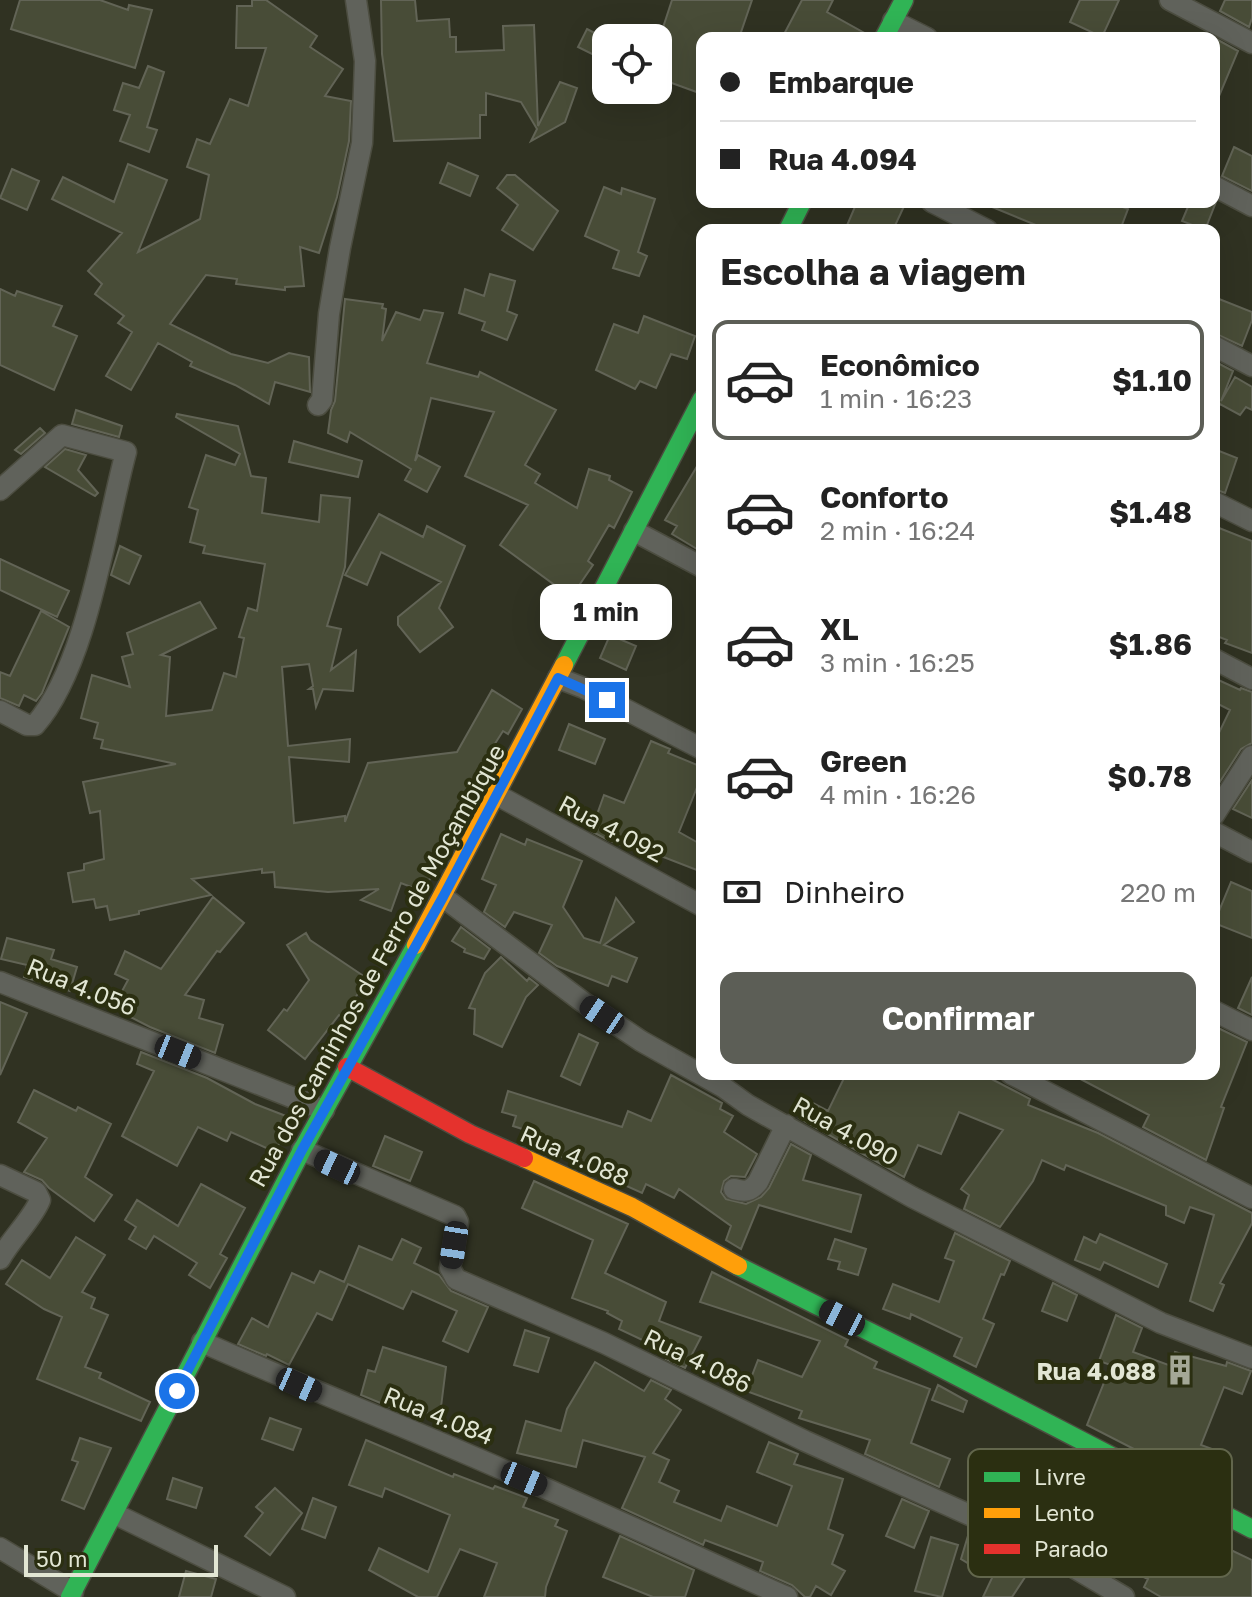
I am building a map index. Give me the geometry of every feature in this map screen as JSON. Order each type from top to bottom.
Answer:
[{"type":"street","points":[[318,405],[322,400],[329,314],[340,248],[362,143],[365,61],[356,0]]},
{"type":"street","points":[[889,29],[904,0]]},
{"type":"street","points":[[1170,0],[1252,43]]},
{"type":"street","points":[[1220,189],[1252,206]]},
{"type":"street","points":[[944,208],[975,224]]},
{"type":"street","points":[[1220,349],[1252,366]]},
{"type":"street","name":"Rua dos Caminhos de Ferro de Moçambique","points":[[72,1595],[302,1150],[443,897],[696,411]]},
{"type":"street","points":[[0,490],[62,435],[126,452],[68,672],[35,725],[27,725],[0,711]]},
{"type":"street","points":[[1220,505],[1252,521]]},
{"type":"street","points":[[634,531],[696,564]]},
{"type":"street","points":[[1220,662],[1252,679]]},
{"type":"street","points":[[558,678],[584,688],[696,746]]},
{"type":"street","points":[[1220,806],[1252,756]]},
{"type":"street","name":"Rua 4.092","points":[[497,795],[696,903]]},
{"type":"street","points":[[1220,835],[1252,852]]},
{"type":"street","name":"Rua 4.090","points":[[443,897],[583,1002],[696,1073]]},
{"type":"street","name":"Rua 4.056","points":[[0,982],[324,1110]]},
{"type":"street","points":[[1220,1014],[1252,1030]]},
{"type":"street","name":"Rua 4.088","points":[[347,1067],[470,1134],[632,1207],[735,1265],[1098,1449]]},
{"type":"street","name":"Rua 4.090","points":[[708,1080],[912,1197],[1161,1323],[1252,1358]]},
{"type":"street","points":[[1023,1080],[1252,1198]]},
{"type":"street","points":[[734,1189],[745,1192],[753,1189],[786,1125]]},
{"type":"street","name":"Rua 4.086","points":[[302,1150],[455,1216],[458,1222],[450,1268],[456,1279],[604,1343],[805,1441],[968,1514]]},
{"type":"street","points":[[0,1175],[36,1192],[40,1200],[0,1259]]},
{"type":"street","name":"Rua 4.084","points":[[202,1342],[601,1512],[787,1597]]},
{"type":"street","points":[[115,1514],[285,1597]]},
{"type":"street","name":"Rua 4.088","points":[[1232,1519],[1252,1529]]},
{"type":"street","points":[[0,1548],[72,1595]]},
{"type":"street","name":"Rua 4.086","points":[[1090,1577],[1124,1597]]},
{"type":"building","points":[[20,0],[100,0],[128,10],[129,5],[152,10],[135,68],[11,29]]},
{"type":"building","points":[[252,0],[266,0],[317,36],[310,47],[343,69],[325,96],[351,101],[349,141],[337,197],[319,253],[300,247],[304,286],[285,287],[285,290],[236,284],[237,279],[206,275],[170,324],[231,354],[268,363],[289,353],[309,357],[310,392],[275,382],[269,404],[190,366],[192,362],[158,343],[131,390],[106,376],[132,332],[118,323],[124,316],[95,294],[102,284],[88,271],[122,233],[52,199],[63,177],[114,202],[128,164],[167,180],[138,252],[200,219],[209,175],[187,167],[197,139],[210,144],[230,99],[248,106],[266,48],[236,48],[237,6],[252,6]]},
{"type":"building","points":[[381,0],[415,0],[417,21],[449,19],[450,37],[456,37],[456,52],[504,50],[503,26],[534,25],[538,126],[560,82],[577,88],[565,122],[531,141],[537,129],[521,102],[486,93],[486,115],[480,115],[480,138],[394,141],[382,54]]},
{"type":"building","points":[[672,0],[752,0],[741,32],[696,32],[696,92],[672,83],[672,24],[664,24]]},
{"type":"building","points":[[802,0],[833,0],[827,12],[863,32],[785,32]]},
{"type":"building","points":[[1080,0],[1119,0],[1104,32],[1091,32],[1070,22]]},
{"type":"building","points":[[1225,0],[1252,0],[1249,27],[1220,11]]},
{"type":"building","points":[[587,29],[592,32],[592,54],[578,47]]},
{"type":"building","points":[[1220,41],[1238,51],[1220,94]]},
{"type":"building","points":[[148,66],[164,72],[147,127],[157,130],[149,152],[120,141],[130,115],[114,110],[123,83],[139,88]]},
{"type":"building","points":[[1234,147],[1252,156],[1252,191],[1222,176]]},
{"type":"building","points":[[448,163],[478,176],[470,196],[440,183]]},
{"type":"building","points":[[12,169],[39,181],[27,210],[0,198]]},
{"type":"building","points":[[507,175],[515,175],[558,211],[533,250],[502,230],[518,205],[497,188]]},
{"type":"building","points":[[604,187],[621,194],[622,188],[655,199],[638,252],[647,256],[639,276],[613,268],[619,251],[585,236]]},
{"type":"building","points":[[854,208],[903,208],[896,224],[848,224]]},
{"type":"building","points":[[995,208],[1128,209],[1122,224],[1033,224]]},
{"type":"building","points":[[1187,208],[1214,208],[1207,224],[1182,221]]},
{"type":"building","points":[[490,274],[515,281],[507,311],[517,315],[507,340],[482,330],[485,322],[459,313],[465,289],[484,296]]},
{"type":"building","points":[[0,289],[15,296],[17,291],[62,306],[53,326],[77,336],[54,390],[0,365]]},
{"type":"building","points":[[345,299],[383,304],[382,308],[386,309],[382,341],[396,312],[420,320],[424,310],[443,313],[427,363],[478,377],[480,372],[556,410],[525,465],[540,474],[535,483],[577,508],[589,469],[610,476],[609,480],[632,492],[614,528],[609,525],[588,561],[593,565],[571,597],[500,545],[528,505],[465,476],[494,412],[431,398],[415,461],[418,455],[440,467],[427,492],[405,480],[411,469],[350,432],[347,442],[328,433],[335,401]]},
{"type":"building","points":[[1220,299],[1252,312],[1242,346],[1220,336]]},
{"type":"building","points":[[644,316],[695,336],[687,359],[671,354],[656,388],[640,381],[635,389],[596,370],[614,324],[638,333]]},
{"type":"building","points":[[1220,364],[1233,371],[1221,401],[1235,377],[1252,387],[1252,410],[1246,407],[1240,415],[1220,404]]},
{"type":"building","points":[[76,410],[122,426],[119,437],[72,424]]},
{"type":"building","points":[[177,414],[238,426],[251,476],[266,478],[262,513],[319,522],[321,495],[350,498],[345,567],[327,626],[341,629],[331,670],[356,651],[353,691],[323,689],[316,707],[313,689],[309,689],[313,686],[309,664],[282,667],[288,746],[350,739],[349,762],[289,757],[294,823],[345,816],[345,822],[368,763],[457,752],[492,690],[522,709],[508,734],[503,731],[468,786],[476,788],[462,824],[451,846],[446,843],[424,892],[401,883],[391,911],[361,900],[379,889],[328,892],[275,887],[274,872],[262,873],[262,869],[192,879],[211,895],[110,920],[107,906],[96,908],[94,899],[73,902],[68,873],[84,870],[84,864],[104,859],[100,811],[90,813],[83,782],[176,764],[101,748],[103,740],[94,738],[98,723],[81,718],[92,675],[130,687],[122,657],[133,654],[127,633],[200,602],[216,628],[161,655],[170,657],[166,716],[212,710],[224,673],[236,677],[244,638],[239,637],[248,608],[257,611],[265,564],[203,553],[205,546],[190,542],[198,510],[189,507],[206,455],[235,465],[240,454],[176,417]]},
{"type":"building","points":[[40,428],[45,433],[21,454],[15,450]]},
{"type":"building","points":[[294,441],[362,461],[358,477],[289,462]]},
{"type":"building","points":[[65,449],[86,455],[78,470],[98,493],[95,496],[45,467]]},
{"type":"building","points":[[1220,451],[1237,458],[1225,493],[1220,491]]},
{"type":"building","points":[[696,468],[696,548],[672,534],[677,526],[665,520]]},
{"type":"building","points":[[379,514],[423,537],[427,526],[465,546],[439,608],[453,627],[420,652],[398,625],[398,617],[441,582],[381,552],[367,585],[345,575]]},
{"type":"building","points":[[1220,528],[1252,541],[1252,653],[1225,643],[1227,640],[1220,637]]},
{"type":"building","points":[[120,546],[141,556],[129,584],[111,575]]},
{"type":"building","points":[[0,559],[69,591],[57,617],[0,590]]},
{"type":"building","points":[[41,611],[69,627],[42,693],[36,701],[24,695],[19,706],[0,698],[0,672],[10,676]]},
{"type":"building","points":[[610,635],[636,646],[626,670],[600,658]]},
{"type":"building","points":[[1220,681],[1252,692],[1252,743],[1241,749],[1220,782],[1220,731],[1230,710],[1220,705]]},
{"type":"building","points":[[569,724],[605,739],[595,764],[559,750]]},
{"type":"building","points":[[651,741],[670,749],[668,753],[696,765],[696,790],[679,832],[696,842],[696,870],[625,842],[624,846],[591,831],[604,795],[624,803]]},
{"type":"building","points":[[1252,780],[1252,818],[1233,809]]},
{"type":"building","points":[[501,834],[525,845],[527,839],[582,861],[563,907],[584,938],[600,943],[616,898],[634,922],[604,945],[637,958],[627,982],[612,976],[608,986],[557,966],[539,953],[552,925],[514,912],[505,927],[484,912],[496,885],[482,879]]},
{"type":"building","points":[[1231,882],[1252,891],[1252,938],[1220,925],[1220,909]]},
{"type":"building","points":[[213,897],[244,923],[220,952],[217,951],[185,995],[204,1000],[199,1018],[223,1025],[215,1053],[150,1027],[113,1008],[128,980],[115,974],[125,951],[161,969]]},
{"type":"building","points":[[461,927],[490,949],[484,959],[464,952],[465,949],[452,941]]},
{"type":"building","points":[[306,933],[310,940],[368,979],[342,1017],[339,1015],[305,1059],[268,1030],[284,1009],[287,1011],[309,980],[287,945]]},
{"type":"building","points":[[7,938],[54,950],[51,959],[77,967],[70,991],[24,977],[27,965],[1,959]]},
{"type":"building","points":[[501,957],[527,981],[529,978],[538,985],[526,997],[502,1047],[474,1034],[475,1009],[469,1008],[485,973]]},
{"type":"building","points":[[1252,977],[1252,1015],[1238,1008]]},
{"type":"building","points":[[0,1002],[27,1013],[0,1075]]},
{"type":"building","points":[[1220,1029],[1247,1042],[1221,1107],[1224,1108],[1206,1160],[1143,1127],[1149,1115],[1082,1080],[1220,1080]]},
{"type":"building","points":[[579,1034],[598,1043],[580,1085],[561,1076]]},
{"type":"building","points":[[141,1052],[207,1078],[255,1104],[299,1121],[289,1138],[283,1136],[275,1152],[231,1132],[227,1141],[198,1127],[177,1166],[122,1136],[154,1071],[137,1064]]},
{"type":"building","points":[[671,1075],[722,1103],[720,1109],[733,1116],[724,1132],[757,1154],[745,1177],[731,1176],[724,1181],[721,1192],[726,1199],[746,1204],[761,1197],[769,1188],[791,1144],[811,1155],[803,1180],[861,1195],[851,1232],[759,1205],[741,1249],[726,1240],[731,1226],[679,1189],[674,1198],[646,1184],[642,1193],[540,1147],[532,1141],[535,1133],[513,1126],[516,1116],[502,1112],[508,1091],[622,1127],[628,1111],[651,1121]]},
{"type":"building","points":[[843,1080],[994,1080],[1030,1099],[1028,1105],[1098,1133],[1252,1213],[1252,1223],[1220,1283],[1224,1285],[1213,1311],[1190,1301],[1214,1215],[1190,1207],[1184,1223],[1166,1215],[1166,1206],[1066,1165],[1064,1170],[1042,1160],[1033,1181],[1000,1227],[964,1209],[969,1195],[961,1189],[1003,1130],[959,1112],[941,1154],[918,1145],[904,1177],[799,1118],[807,1100],[828,1111]]},
{"type":"building","points":[[34,1090],[111,1124],[85,1177],[112,1195],[94,1221],[42,1180],[24,1172],[47,1138],[18,1122]]},
{"type":"building","points":[[385,1136],[422,1152],[410,1181],[373,1166]]},
{"type":"building","points":[[534,1181],[628,1224],[605,1273],[666,1302],[659,1321],[701,1337],[685,1368],[666,1359],[670,1353],[619,1329],[622,1321],[608,1311],[572,1298],[593,1240],[522,1208]]},
{"type":"building","points":[[201,1184],[245,1208],[220,1254],[227,1258],[210,1288],[189,1275],[197,1263],[154,1236],[146,1249],[129,1239],[136,1227],[125,1220],[137,1200],[178,1226]]},
{"type":"building","points":[[955,1233],[1010,1261],[1004,1275],[1001,1274],[983,1319],[994,1324],[976,1367],[954,1356],[962,1338],[911,1314],[910,1319],[883,1309],[893,1284],[939,1302],[954,1261],[945,1258]]},
{"type":"building","points":[[1100,1234],[1167,1264],[1158,1287],[1104,1262],[1100,1270],[1075,1260],[1084,1237],[1096,1243]]},
{"type":"building","points":[[76,1237],[105,1255],[82,1292],[95,1298],[91,1308],[108,1315],[85,1367],[101,1373],[99,1378],[150,1402],[141,1421],[37,1379],[62,1317],[6,1284],[22,1260],[50,1278]]},
{"type":"building","points":[[402,1239],[421,1248],[414,1263],[439,1275],[451,1291],[488,1307],[468,1352],[443,1341],[457,1311],[412,1291],[403,1309],[348,1284],[332,1320],[317,1313],[289,1365],[238,1344],[252,1318],[268,1327],[292,1273],[314,1283],[320,1271],[344,1282],[359,1246],[392,1260]]},
{"type":"building","points":[[835,1239],[866,1249],[858,1275],[838,1269],[840,1262],[828,1259]]},
{"type":"building","points":[[712,1272],[848,1340],[845,1346],[877,1362],[874,1368],[930,1389],[911,1443],[950,1459],[939,1487],[865,1454],[870,1440],[799,1418],[802,1411],[746,1391],[758,1360],[802,1377],[820,1341],[700,1302]]},
{"type":"building","points":[[1053,1283],[1077,1295],[1067,1321],[1042,1311]]},
{"type":"building","points":[[1116,1315],[1142,1328],[1133,1352],[1171,1366],[1175,1352],[1226,1366],[1227,1362],[1251,1371],[1242,1394],[1224,1387],[1201,1445],[1212,1449],[1134,1449],[1087,1425],[1111,1365],[1099,1361]]},
{"type":"building","points":[[525,1330],[549,1338],[538,1372],[514,1365]]},
{"type":"building","points":[[383,1347],[446,1367],[440,1415],[395,1409],[361,1395],[368,1370],[375,1372]]},
{"type":"building","points":[[595,1362],[644,1391],[651,1380],[671,1390],[665,1399],[681,1410],[653,1453],[669,1460],[659,1482],[679,1491],[674,1502],[721,1521],[727,1506],[777,1526],[792,1486],[757,1472],[769,1442],[798,1454],[794,1464],[843,1479],[828,1529],[843,1535],[832,1564],[845,1571],[831,1595],[816,1586],[810,1597],[805,1597],[792,1585],[760,1571],[763,1562],[705,1540],[703,1545],[622,1508],[645,1457],[583,1440],[576,1467],[517,1453],[526,1421],[561,1431],[567,1409]]},
{"type":"building","points":[[938,1385],[967,1401],[963,1412],[932,1400]]},
{"type":"building","points":[[270,1418],[301,1429],[293,1450],[262,1439]]},
{"type":"building","points":[[80,1438],[111,1448],[84,1509],[62,1500],[78,1462],[72,1460]]},
{"type":"building","points":[[366,1440],[453,1477],[454,1474],[527,1498],[523,1507],[558,1520],[555,1526],[567,1531],[545,1597],[484,1597],[497,1563],[460,1549],[437,1597],[418,1597],[369,1570],[379,1548],[428,1572],[450,1515],[385,1488],[382,1497],[349,1485]]},
{"type":"building","points":[[173,1478],[202,1488],[196,1508],[167,1499]]},
{"type":"building","points":[[275,1488],[302,1513],[270,1555],[245,1536],[263,1513],[256,1507]]},
{"type":"building","points":[[313,1498],[336,1507],[325,1538],[302,1529]]},
{"type":"building","points":[[902,1499],[929,1511],[914,1548],[886,1536]]},
{"type":"building","points":[[620,1536],[694,1570],[685,1597],[653,1597],[603,1577]]},
{"type":"building","points":[[968,1536],[968,1563],[961,1559]]},
{"type":"building","points":[[931,1537],[958,1545],[942,1597],[915,1591]]},
{"type":"building","points":[[1232,1550],[1252,1560],[1252,1597],[1161,1597],[1144,1587],[1148,1579],[1144,1577],[1232,1577]]},
{"type":"building","points":[[186,1571],[216,1579],[211,1597],[179,1597]]},
{"type":"building","points":[[1025,1577],[1012,1597],[983,1597],[992,1578]]},
{"type":"traffic: fast","points":[[887,32],[904,0]]},
{"type":"traffic: fast","points":[[791,224],[799,208]]},
{"type":"traffic: fast","points":[[564,665],[696,411]]},
{"type":"traffic: fast","points":[[70,1597],[302,1150],[416,945]]},
{"type":"traffic: fast","points":[[738,1266],[1098,1449]]},
{"type":"traffic: fast","points":[[1232,1519],[1252,1529]]},
{"type":"traffic: slow","points":[[416,945],[564,665]]},
{"type":"traffic: slow","points":[[524,1158],[632,1207],[738,1266]]},
{"type":"traffic: jam","points":[[347,1067],[470,1134],[524,1158]]},
{"type":"place","name":"Rua 4.088","points":[[1180,1370]]},
{"type":"route","points":[[177,1391],[302,1150],[443,897],[558,678],[607,700]]}]
